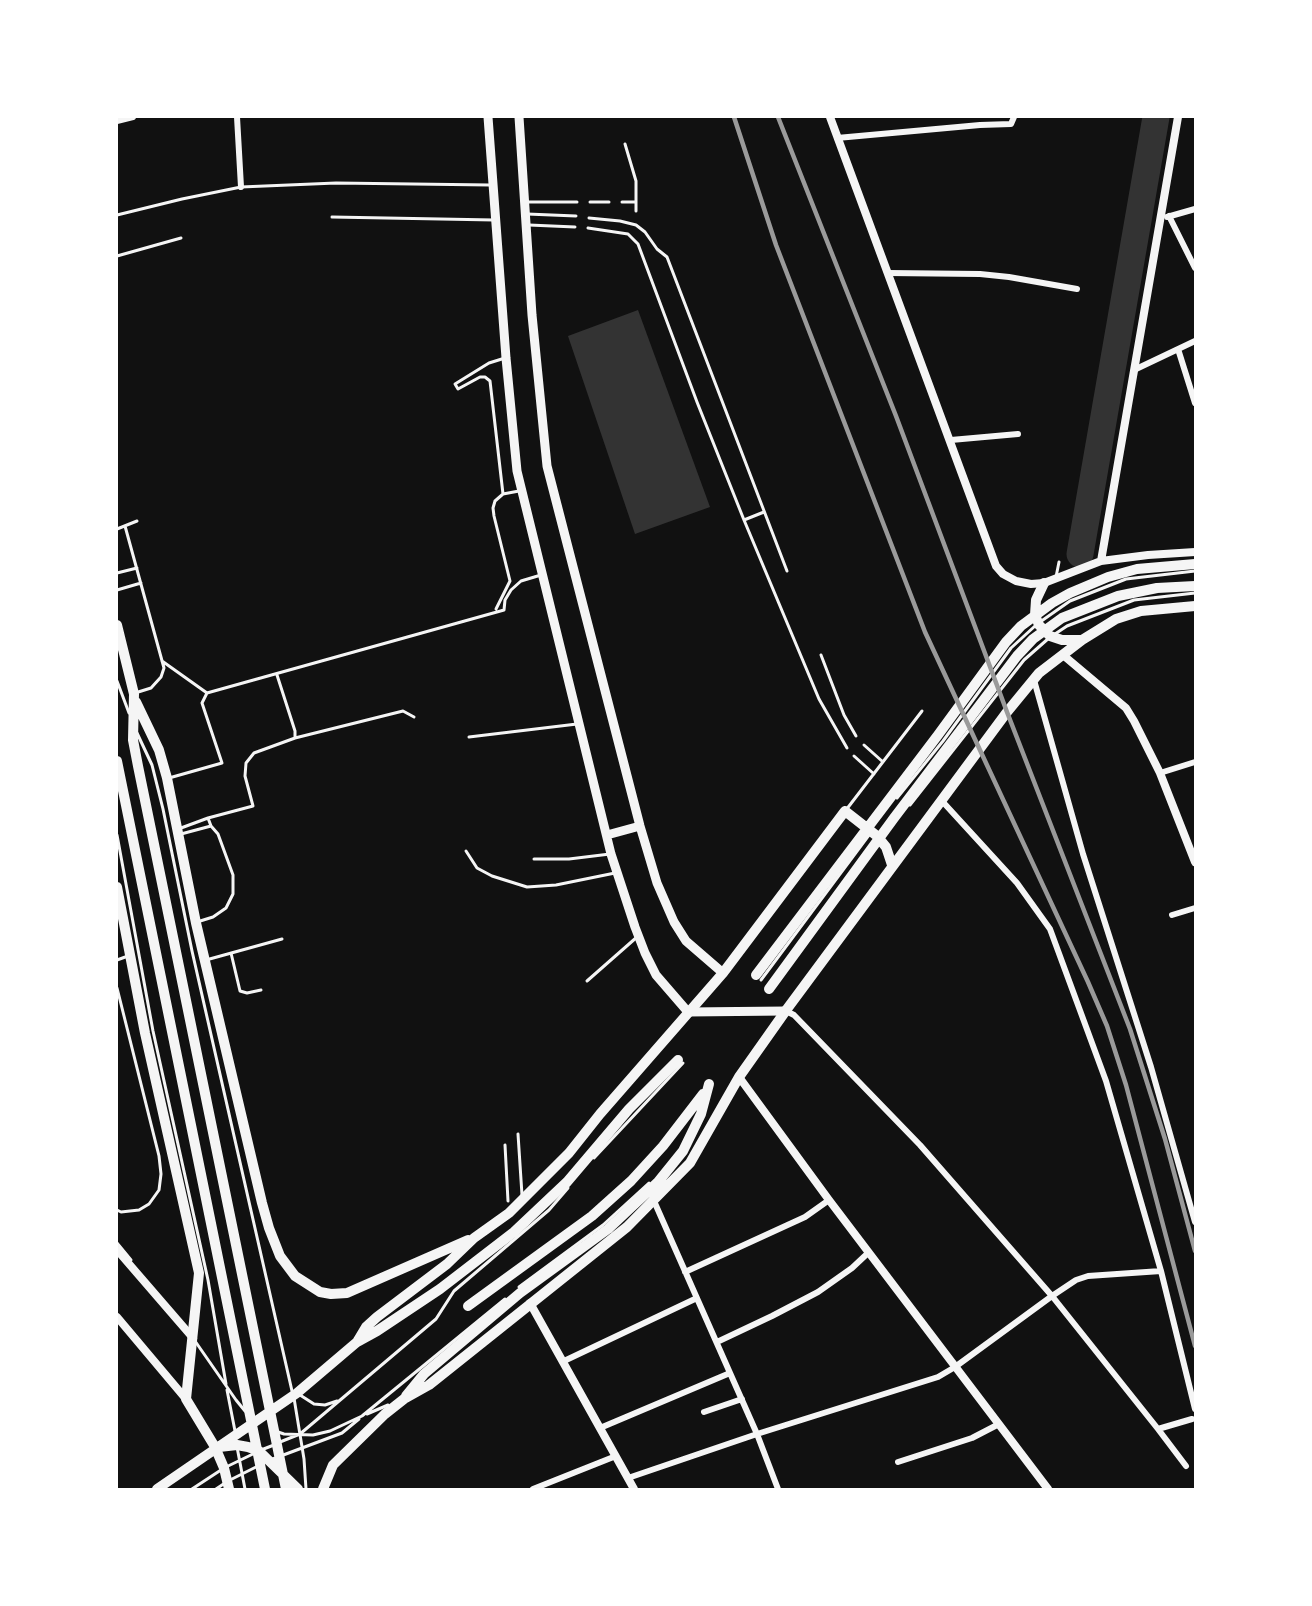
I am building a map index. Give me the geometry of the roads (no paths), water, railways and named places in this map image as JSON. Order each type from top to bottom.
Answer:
[{"type":"main road","points":[[488,117],[512,433],[522,490],[617,873],[638,935],[656,975],[688,1012],[786,1011]]},
{"type":"main road","points":[[519,117],[533,327],[547,466],[640,826],[657,883],[674,922],[686,940],[723,973]]},
{"type":"main road","points":[[764,983],[938,735],[1006,642],[1022,626],[1052,603],[1108,577],[1137,569],[1195,564]]},
{"type":"main road","points":[[1044,583],[1036,600],[1035,615],[1039,625],[1050,636],[1062,640],[1082,640]]},
{"type":"main road","points":[[764,983],[894,818],[1017,656],[1033,639],[1062,618],[1118,596],[1157,588],[1195,586]]},
{"type":"main road","points":[[404,1399],[429,1385],[627,1227],[690,1163],[739,1077],[891,860],[942,801],[1007,711],[1033,680],[1082,640],[1116,619],[1141,611],[1195,606]]},
{"type":"main road","points":[[117,625],[134,696],[159,750],[167,778],[196,923],[269,1228],[280,1256],[295,1276],[320,1292],[346,1293],[474,1238]]},
{"type":"main road","points":[[134,696],[133,740],[286,1489]]},
{"type":"main road","points":[[117,761],[264,1489]]},
{"type":"main road","points":[[357,1342],[377,1317],[447,1264],[474,1238],[509,1213],[569,1153],[723,973],[845,811],[877,836],[886,847],[891,860]]},
{"type":"main road","points":[[607,835],[640,826]]},
{"type":"main road","points":[[117,887],[199,1273],[186,1399],[215,1447],[228,1485]]},
{"type":"main road","points":[[157,1489],[215,1447],[236,1440],[357,1342],[440,1289],[514,1232],[567,1182],[630,1109],[680,1062]]},
{"type":"main road","points":[[323,1489],[333,1465],[404,1399],[424,1374],[520,1293],[608,1229],[658,1182],[682,1152],[701,1114],[711,1085],[632,1181],[592,1216],[468,1306]]},
{"type":"main road","points":[[236,1440],[259,1451],[298,1489]]},
{"type":"street","points":[[117,121],[133,117]]},
{"type":"street","points":[[237,117],[242,188]]},
{"type":"street","points":[[830,117],[996,566],[1003,574],[1016,581],[1031,584],[1044,583],[1101,561],[1195,552]]},
{"type":"street","points":[[1101,561],[1134,370],[1165,217],[1178,117]]},
{"type":"street","points":[[837,138],[1011,124],[1014,118]]},
{"type":"street","points":[[1165,217],[1195,209]]},
{"type":"street","points":[[1165,217],[1195,267]]},
{"type":"street","points":[[888,273],[980,274],[1032,280],[1077,289]]},
{"type":"street","points":[[1134,370],[1195,341]]},
{"type":"street","points":[[1178,349],[1195,404]]},
{"type":"street","points":[[951,440],[1018,434]]},
{"type":"street","points":[[1063,655],[1126,708],[1160,773],[1195,862]]},
{"type":"street","points":[[1033,680],[1083,854],[1152,1067],[1195,1222]]},
{"type":"street","points":[[1160,773],[1195,762]]},
{"type":"street","points":[[942,801],[1017,883],[1050,929],[1106,1081],[1161,1270],[1195,1409]]},
{"type":"street","points":[[1172,915],[1195,908]]},
{"type":"street","points":[[786,1011],[794,1016],[920,1145],[1052,1296],[1186,1466]]},
{"type":"street","points":[[739,1077],[1047,1489]]},
{"type":"street","points":[[685,1272],[805,1216],[829,1200]]},
{"type":"street","points":[[654,1201],[757,1434],[778,1489]]},
{"type":"street","points":[[117,1250],[193,1338]]},
{"type":"street","points":[[717,1342],[818,1292],[852,1268],[868,1252]]},
{"type":"street","points":[[628,1478],[757,1434],[922,1383],[955,1367],[1076,1280],[1088,1276],[1161,1270]]},
{"type":"street","points":[[564,1361],[697,1298]]},
{"type":"street","points":[[530,1303],[634,1489]]},
{"type":"street","points":[[117,1317],[186,1399]]},
{"type":"street","points":[[600,1428],[730,1373]]},
{"type":"street","points":[[705,1412],[742,1400]]},
{"type":"street","points":[[1158,1429],[1192,1419]]},
{"type":"street","points":[[898,1462],[972,1438],[999,1424]]},
{"type":"street","points":[[533,1489],[616,1456]]},
{"type":"lane","points":[[625,144],[636,181],[636,211]]},
{"type":"lane","points":[[117,215],[242,188],[336,183],[494,184]]},
{"type":"lane","points":[[524,202],[577,202]]},
{"type":"lane","points":[[590,202],[609,202]]},
{"type":"lane","points":[[622,202],[636,202]]},
{"type":"lane","points":[[525,214],[576,216]]},
{"type":"lane","points":[[333,217],[496,220]]},
{"type":"lane","points":[[636,217],[636,225]]},
{"type":"lane","points":[[589,218],[636,225],[668,258],[787,571]]},
{"type":"lane","points":[[525,224],[575,227]]},
{"type":"lane","points":[[588,228],[628,234],[638,244],[744,520],[819,699],[847,748]]},
{"type":"lane","points":[[117,256],[181,238]]},
{"type":"lane","points":[[503,494],[490,381],[485,376],[458,389],[455,384],[489,363],[506,358]]},
{"type":"lane","points":[[496,609],[510,581],[493,508],[495,501],[503,494],[522,490]]},
{"type":"lane","points":[[744,520],[764,512]]},
{"type":"lane","points":[[117,529],[137,521]]},
{"type":"lane","points":[[125,526],[164,668],[161,677],[151,688],[134,696]]},
{"type":"lane","points":[[1056,578],[1059,562]]},
{"type":"lane","points":[[117,573],[137,568]]},
{"type":"lane","points":[[764,983],[886,812],[943,741],[1011,648],[1026,633],[1070,601],[1126,579],[1195,571]]},
{"type":"lane","points":[[167,778],[222,763],[202,703],[207,693],[504,610],[505,600],[516,585],[521,581],[543,574]]},
{"type":"lane","points":[[117,590],[141,583]]},
{"type":"lane","points":[[764,983],[897,822],[1036,647],[1067,626],[1134,600],[1170,594],[1195,593]]},
{"type":"lane","points":[[821,655],[844,715],[856,736]]},
{"type":"lane","points":[[162,660],[207,693]]},
{"type":"lane","points":[[277,675],[296,731],[295,738]]},
{"type":"lane","points":[[117,681],[152,765],[163,809],[195,963],[290,1381],[295,1394],[303,1447],[306,1489]]},
{"type":"lane","points":[[178,832],[208,819],[253,806],[245,776],[246,763],[254,753],[295,738],[403,711],[414,717]]},
{"type":"lane","points":[[845,811],[922,711]]},
{"type":"lane","points":[[469,737],[579,724]]},
{"type":"lane","points":[[864,745],[883,762]]},
{"type":"lane","points":[[855,756],[874,774]]},
{"type":"lane","points":[[196,923],[213,917],[226,908],[233,894],[233,875],[218,834],[208,819]]},
{"type":"lane","points":[[178,832],[211,826]]},
{"type":"lane","points":[[117,835],[153,1031],[208,1280],[245,1489]]},
{"type":"lane","points":[[466,850],[477,868],[492,876],[527,886],[556,885],[617,873]]},
{"type":"lane","points":[[534,859],[569,859],[612,854]]},
{"type":"lane","points":[[587,981],[638,935]]},
{"type":"lane","points":[[205,960],[282,939]]},
{"type":"lane","points":[[231,953],[240,991],[247,993],[261,990]]},
{"type":"lane","points":[[117,960],[130,956]]},
{"type":"lane","points":[[117,988],[159,1156],[161,1174],[159,1190],[149,1204],[139,1210],[117,1210]]},
{"type":"lane","points":[[192,1489],[224,1468],[300,1434],[436,1319],[454,1291],[549,1210],[680,1062]]},
{"type":"lane","points":[[216,1489],[228,1485],[242,1474],[269,1460],[342,1433],[538,1272],[603,1225],[655,1178],[678,1150],[701,1114]]},
{"type":"lane","points":[[518,1134],[522,1201]]},
{"type":"lane","points":[[505,1145],[508,1201]]},
{"type":"lane","points":[[117,1243],[182,1320],[244,1409],[278,1432],[313,1435],[330,1431],[404,1399]]},
{"type":"lane","points":[[295,1394],[314,1404],[325,1405],[339,1400]]},
{"type":"waterway","points":[[1080,554],[1156,117]]},
{"type":"railway","points":[[734,117],[776,245],[925,632],[1107,1026],[1126,1085],[1195,1346]]},
{"type":"railway","points":[[778,117],[896,416],[1007,712],[1130,1029],[1165,1139],[1195,1251]]}]
